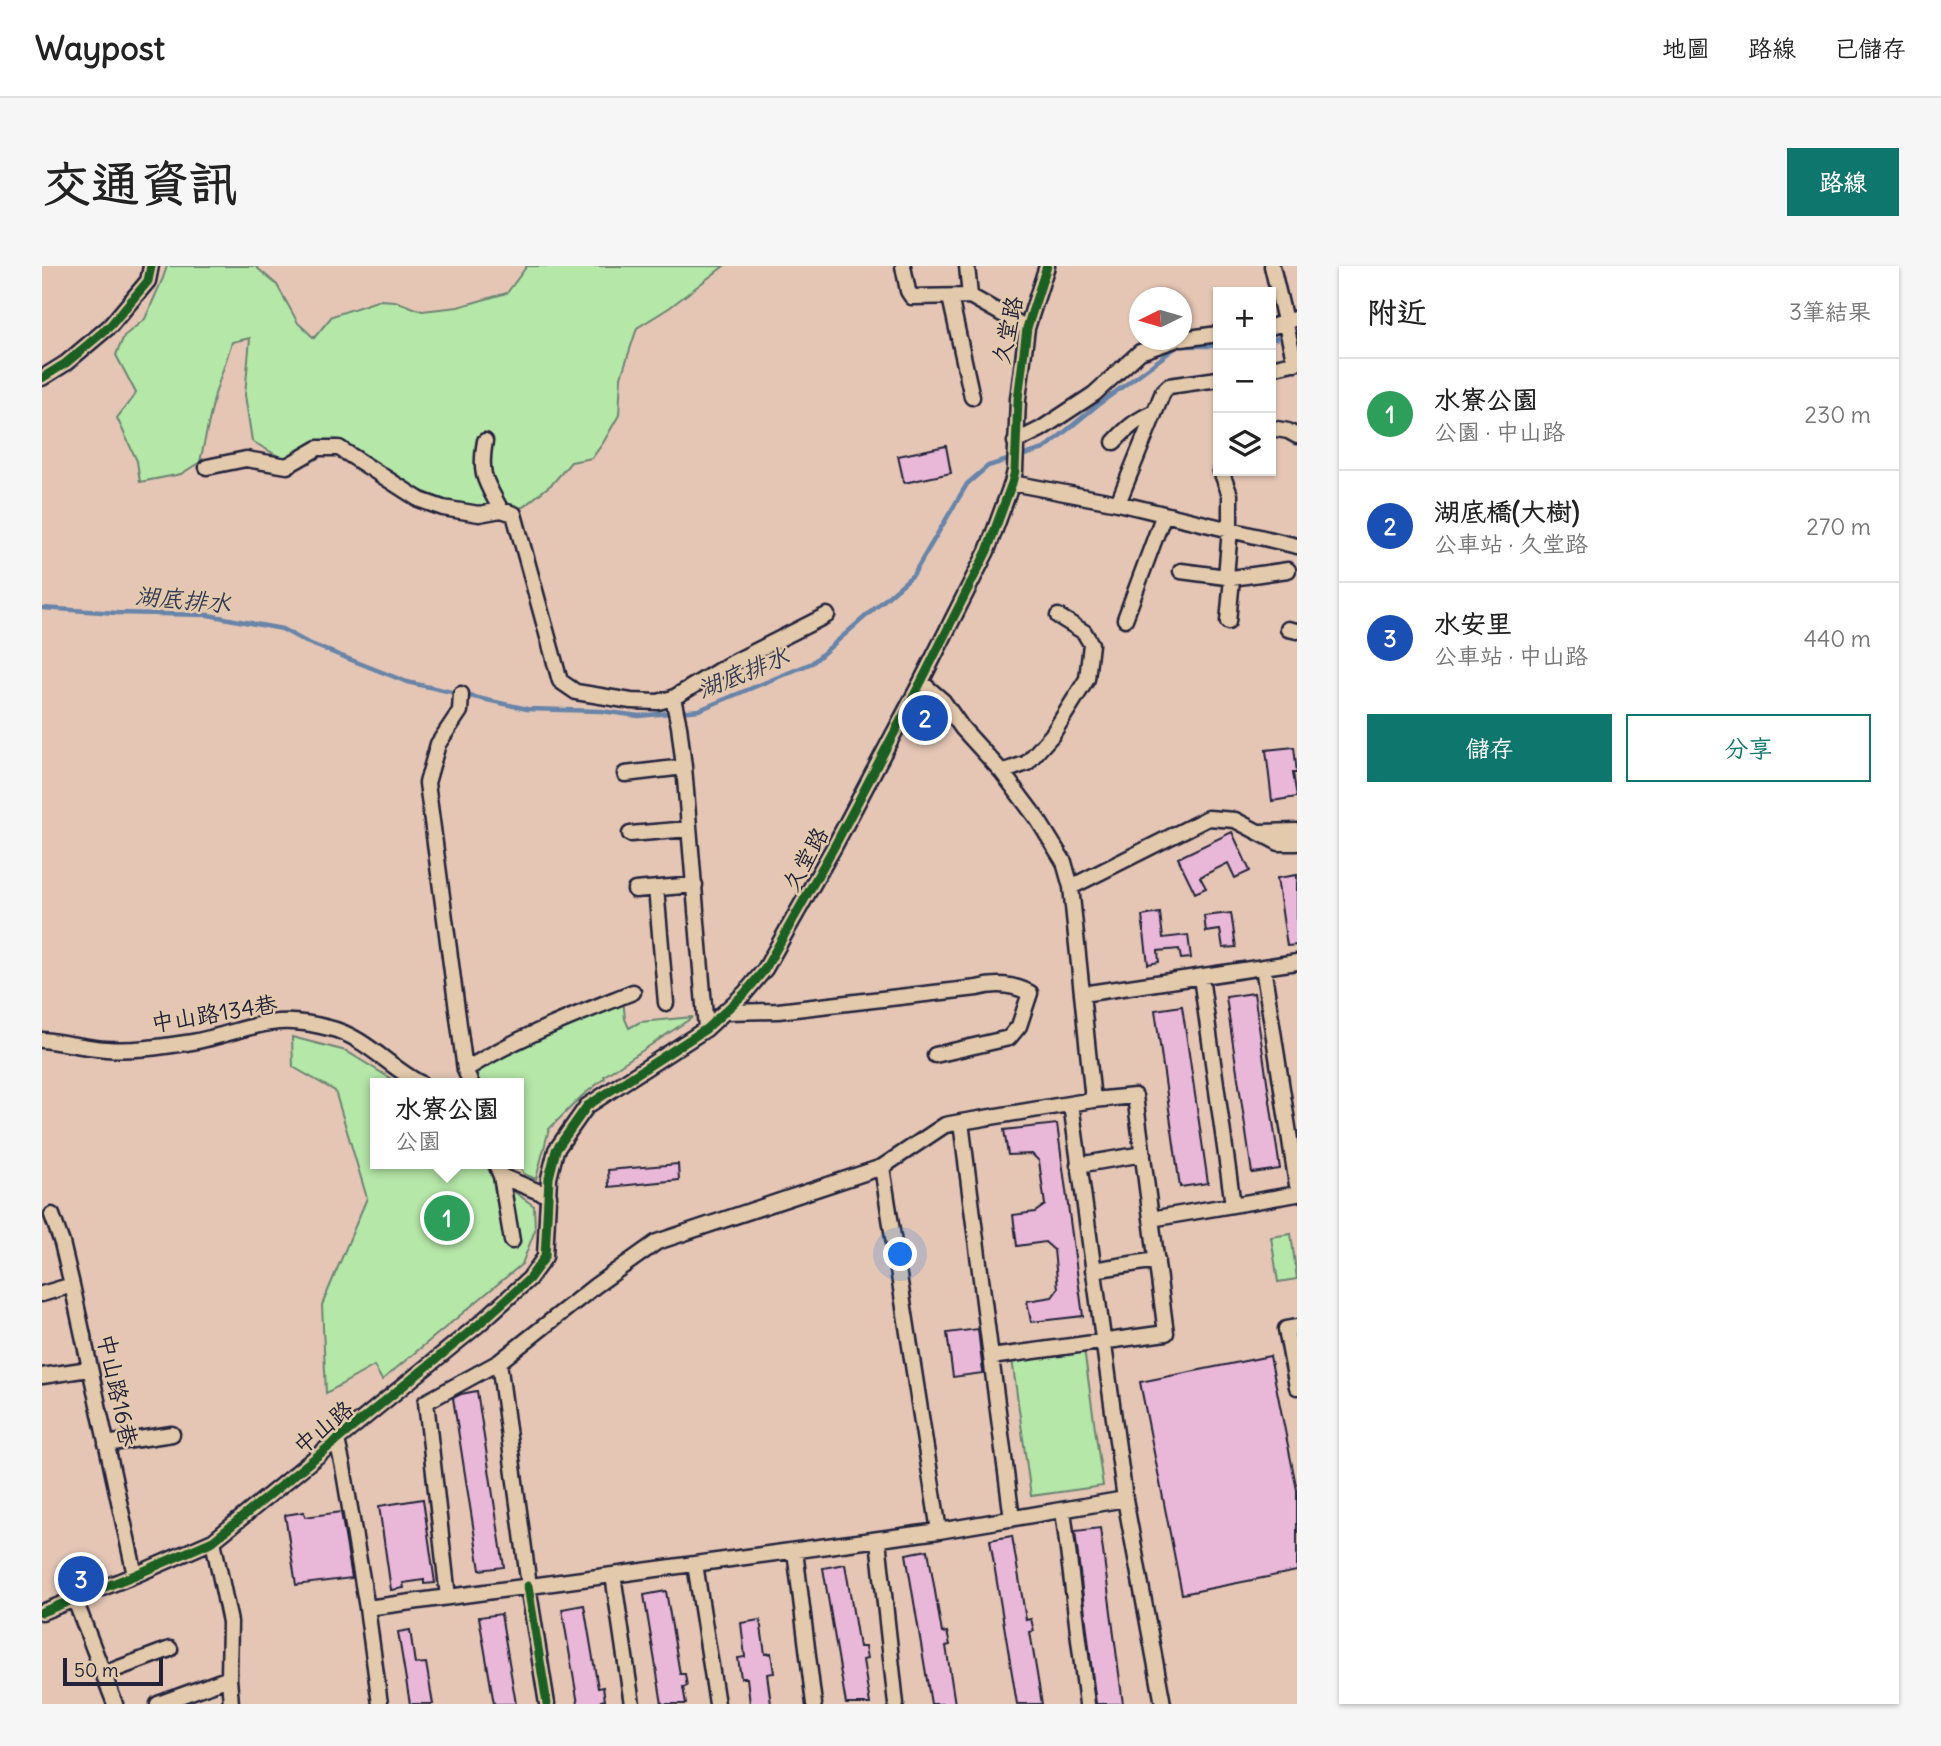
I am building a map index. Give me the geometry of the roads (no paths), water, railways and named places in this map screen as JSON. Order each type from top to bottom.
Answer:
[{"type":"street","points":[[42,378],[66,363],[110,326],[148,281],[151,266]]},
{"type":"street","points":[[903,266],[908,291],[912,297],[970,296],[1027,328]]},
{"type":"street","points":[[967,266],[970,296]]},
{"type":"street","name":"久堂路","points":[[549,1196],[549,1178],[556,1150],[587,1106],[706,1029],[745,993],[765,969],[834,847],[987,551],[1013,477],[1018,399],[1027,328],[1047,266]]},
{"type":"street","points":[[1272,266],[1295,358],[1276,366]]},
{"type":"street","points":[[950,297],[972,397]]},
{"type":"street","points":[[1192,338],[1213,335]]},
{"type":"street","points":[[1015,444],[1094,394],[1140,352],[1146,350]]},
{"type":"street","points":[[1118,503],[1163,393],[1169,386],[1213,380]]},
{"type":"street","points":[[1114,443],[1131,424],[1155,412]]},
{"type":"street","points":[[1276,429],[1297,436]]},
{"type":"street","points":[[485,441],[481,463],[485,481],[501,510]]},
{"type":"street","points":[[207,467],[246,459],[287,466],[318,448],[339,448],[420,500],[443,508],[479,514],[501,510],[514,514],[560,681],[576,692],[631,701],[658,702],[673,698],[728,664],[827,615]]},
{"type":"street","points":[[1224,476],[1230,495],[1228,622]]},
{"type":"street","points":[[1013,477],[1297,546]]},
{"type":"street","points":[[1125,619],[1164,514]]},
{"type":"street","points":[[1181,571],[1229,578],[1288,570]]},
{"type":"street","points":[[1002,772],[1027,763],[1052,735],[1087,679],[1091,644],[1084,632],[1058,616]]},
{"type":"street","points":[[921,682],[943,701],[962,728],[1002,772],[1038,820],[1064,862],[1070,887],[1093,1100]]},
{"type":"street","points":[[461,694],[460,711],[438,744],[428,783],[468,1077]]},
{"type":"street","points":[[673,698],[684,768],[706,1029]]},
{"type":"street","points":[[625,774],[684,768]]},
{"type":"street","points":[[1070,887],[1209,818],[1235,820],[1279,843],[1297,843]]},
{"type":"street","points":[[630,834],[689,829]]},
{"type":"street","points":[[1259,832],[1297,831]]},
{"type":"street","points":[[635,890],[695,885]]},
{"type":"street","points":[[656,888],[666,1003]]},
{"type":"street","points":[[1082,994],[1297,962]]},
{"type":"street","points":[[1263,967],[1297,1185]]},
{"type":"street","points":[[1201,976],[1233,1205]]},
{"type":"street","points":[[725,1012],[778,1011],[990,985],[1018,987],[1030,993],[1019,1026],[1009,1038],[935,1055]]},
{"type":"street","points":[[468,1077],[495,1051],[633,992]]},
{"type":"street","name":"中山路134巷","points":[[42,1040],[122,1050],[188,1043],[271,1022],[303,1023],[331,1028],[356,1039],[410,1078]]},
{"type":"street","points":[[448,1597],[426,1402],[499,1362],[657,1241],[882,1167],[946,1125],[1093,1100],[1135,1096],[1166,1333],[990,1357]]},
{"type":"street","points":[[1070,1104],[1125,1499],[1163,1704]]},
{"type":"street","points":[[961,1122],[1012,1519]]},
{"type":"street","points":[[1078,1166],[1143,1154]]},
{"type":"street","points":[[882,1167],[939,1531]]},
{"type":"street","points":[[498,1170],[549,1196]]},
{"type":"street","points":[[498,1170],[512,1241]]},
{"type":"street","points":[[1151,1219],[1297,1194]]},
{"type":"street","name":"中山路","points":[[42,1612],[213,1541],[478,1325],[529,1279],[545,1257],[549,1196]]},
{"type":"street","name":"中山路16巷","points":[[51,1215],[62,1244],[72,1285],[135,1575]]},
{"type":"street","points":[[1093,1270],[1157,1260]]},
{"type":"street","points":[[42,1294],[72,1285]]},
{"type":"street","points":[[1297,1327],[1286,1329],[1297,1387]]},
{"type":"street","points":[[499,1362],[547,1704]]},
{"type":"street","points":[[42,1376],[89,1369]]},
{"type":"street","points":[[106,1444],[172,1434]]},
{"type":"street","points":[[337,1440],[367,1608],[380,1704]]},
{"type":"street","points":[[367,1608],[878,1540],[1125,1499]]},
{"type":"street","points":[[1063,1510],[1087,1704]]},
{"type":"street","points":[[878,1540],[896,1704]]},
{"type":"street","points":[[213,1541],[230,1622],[231,1704]]},
{"type":"street","points":[[795,1551],[814,1704]]},
{"type":"street","points":[[695,1564],[717,1704]]},
{"type":"street","points":[[614,1575],[632,1704]]},
{"type":"street","points":[[75,1600],[115,1704]]},
{"type":"street","points":[[103,1674],[170,1649]]},
{"type":"street","points":[[158,1704],[229,1678]]},
{"type":"waterway","name":"湖底排水","points":[[1276,338],[1297,332]]},
{"type":"waterway","name":"湖底排水","points":[[42,608],[208,615],[282,629],[306,642],[407,682],[527,709],[601,711],[639,716],[699,710],[812,663],[913,575],[967,484],[988,466],[1044,449],[1095,407],[1178,346],[1213,346]]},
{"type":"place","name":"湖底橋(大樹)","points":[[925,718]]},
{"type":"place","name":"水寮公園","points":[[447,1218]]},
{"type":"place","name":"水安里","points":[[81,1579]]}]
